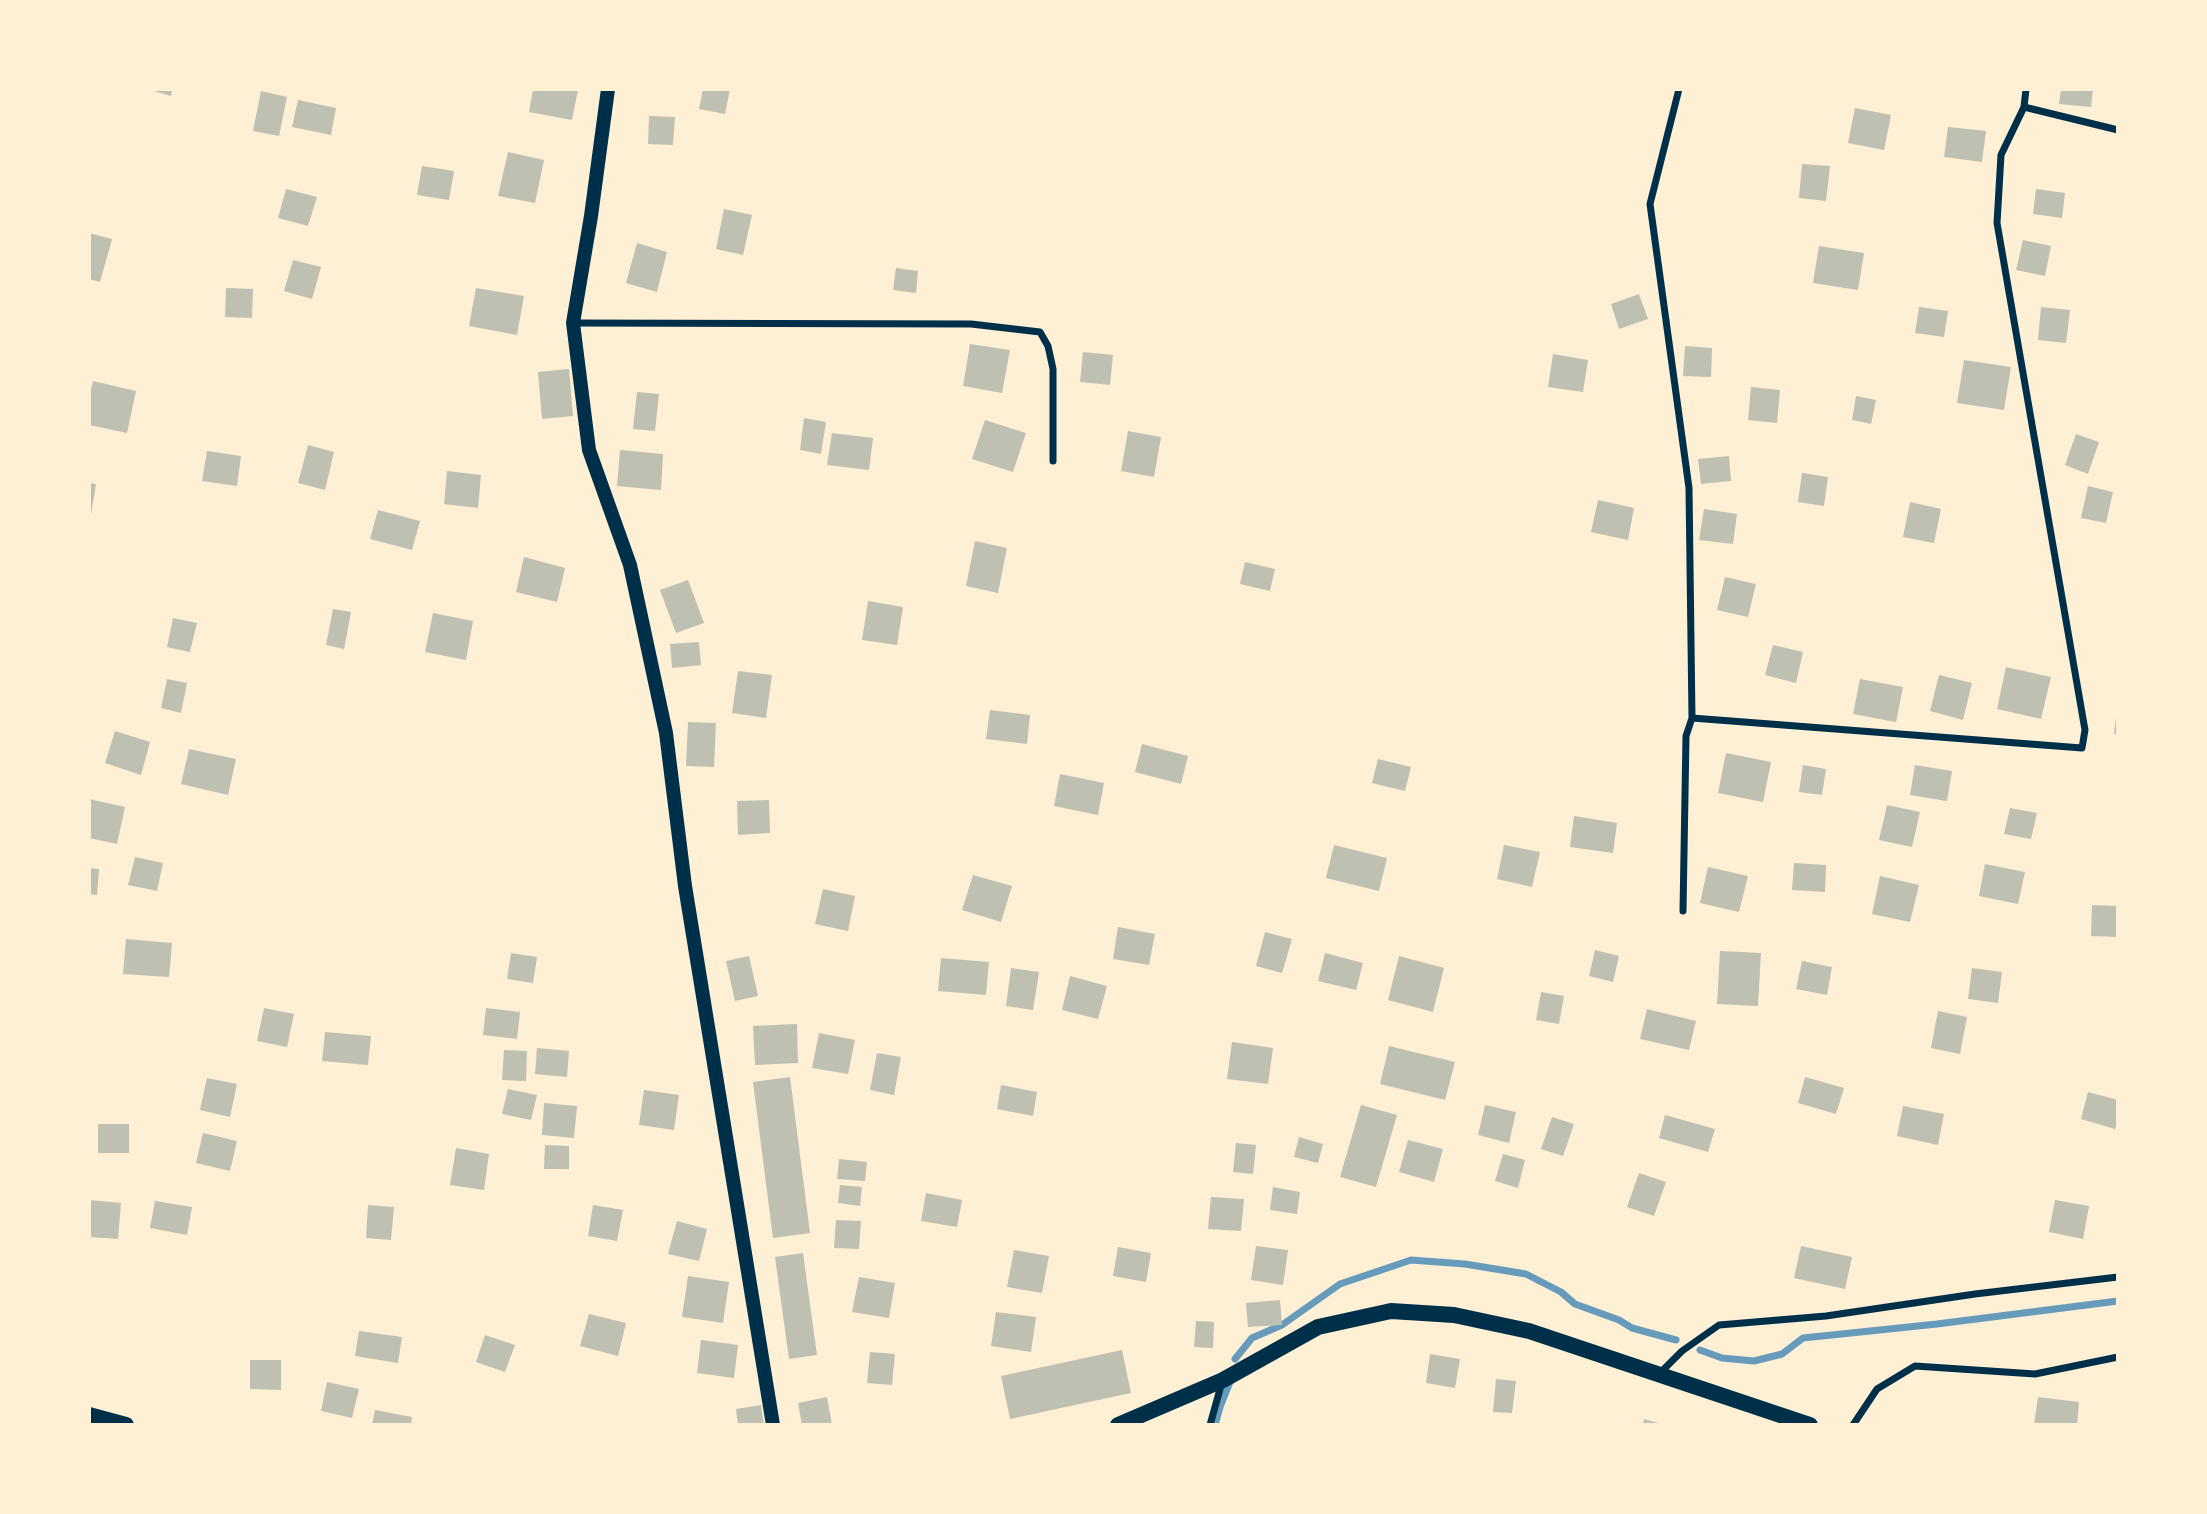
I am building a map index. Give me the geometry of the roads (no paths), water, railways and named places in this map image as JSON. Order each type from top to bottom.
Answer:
[{"type":"main road","points":[[608,89],[573,323],[589,450],[630,565],[666,733],[685,886],[773,1425]]},
{"type":"main road","points":[[1118,1425],[1223,1380],[1318,1327],[1391,1311],[1454,1315],[1529,1331],[1810,1425]]},
{"type":"main road","points":[[89,1415],[126,1425]]},
{"type":"street","points":[[1679,89],[1650,204],[1689,488],[1692,718],[1686,736],[1683,911]]},
{"type":"street","points":[[1692,718],[2082,748],[2085,730],[1997,223],[2001,155],[2024,107],[2025,89]]},
{"type":"street","points":[[2024,107],[2118,130]]},
{"type":"street","points":[[573,323],[971,324],[1040,332],[1048,346],[1053,369],[1053,461]]},
{"type":"street","points":[[1659,1374],[1682,1351],[1719,1325],[1826,1316],[2118,1277]]},
{"type":"street","points":[[1853,1425],[1878,1389],[1915,1366],[2035,1374],[2118,1357]]},
{"type":"street","points":[[1210,1425],[1223,1380]]},
{"type":"waterway","points":[[1235,1359],[1252,1338],[1282,1325],[1340,1284],[1411,1260],[1465,1264],[1526,1274],[1561,1292],[1575,1304],[1619,1320],[1632,1328],[1676,1340]]},
{"type":"waterway","points":[[1700,1350],[1722,1358],[1754,1361],[1782,1354],[1803,1338],[2118,1301]]},
{"type":"waterway","points":[[1215,1425],[1230,1382]]}]
